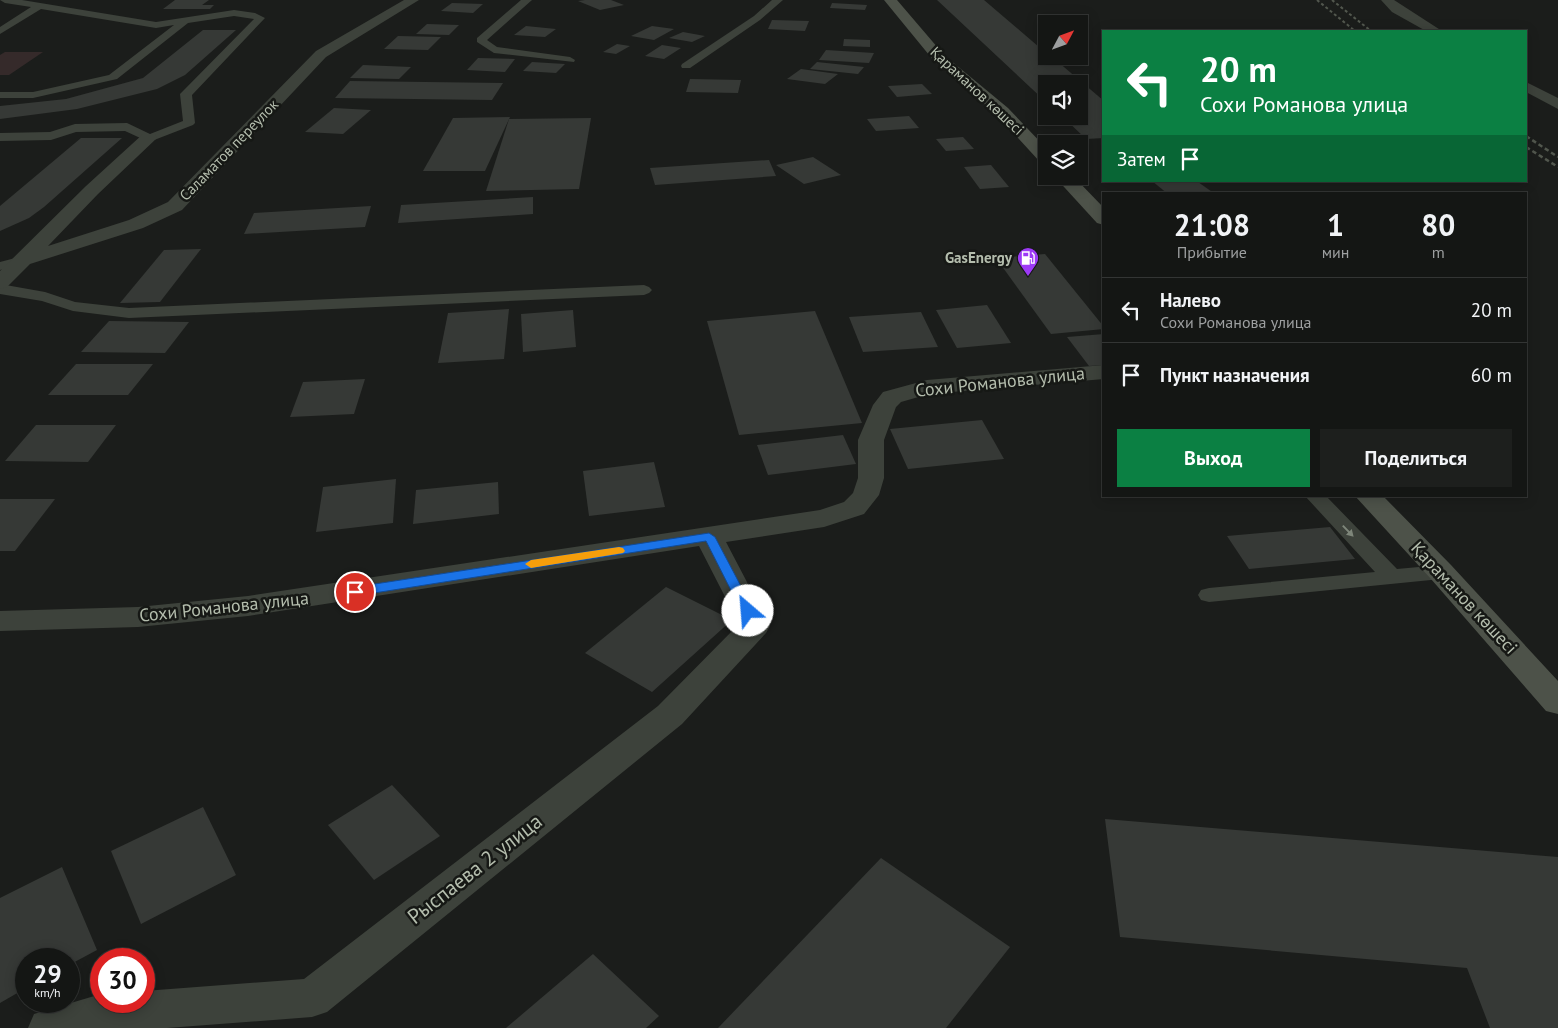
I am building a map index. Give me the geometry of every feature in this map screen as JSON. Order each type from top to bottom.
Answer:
[{"type":"main road","name":"Қараманов көшесі","points":[[890,0],[939,58],[1002,111],[1038,149]]},
{"type":"main road","points":[[968,64],[1002,111]]},
{"type":"main road","points":[[1072,185],[1102,217]]},
{"type":"main road","name":"Қараманов көшесі","points":[[1369,497],[1441,572],[1557,699]]},
{"type":"street","name":"Саламатов переулок","points":[[23,260],[136,224],[175,206],[321,54],[413,0]]},
{"type":"street","points":[[1387,0],[1397,9],[1433,30]]},
{"type":"street","points":[[1527,87],[1558,104]]},
{"type":"street","name":"Саламатов переулок","points":[[0,283],[92,190],[149,138]]},
{"type":"street","name":"Сохи Романова улица","points":[[0,621],[138,617],[248,606],[824,518],[854,508],[866,495],[871,478],[871,440],[885,406],[892,397],[927,387],[1102,372]]},
{"type":"street","name":"Рыспаева 2 улица","points":[[49,1028],[104,1013],[312,998],[670,715],[756,626],[709,537]]},
{"type":"lane","points":[[0,137],[50,136],[75,128],[127,127],[149,138],[189,122],[186,94],[260,18],[234,13],[156,25],[5,0]]},
{"type":"lane","points":[[527,0],[481,40],[494,50],[570,60]]},
{"type":"lane","points":[[686,66],[756,18],[778,0]]},
{"type":"lane","points":[[0,31],[39,6]]},
{"type":"lane","points":[[0,95],[33,95],[113,77],[186,21]]},
{"type":"lane","points":[[0,266],[23,260]]},
{"type":"lane","points":[[0,289],[45,297],[73,306],[129,313],[644,290]]},
{"type":"lane","points":[[1316,497],[1392,577]]},
{"type":"lane","points":[[1209,595],[1441,572]]},
{"type":"shaded area","points":[[5,52],[43,52],[9,75],[0,75],[0,55]]},
{"type":"building","points":[[175,0],[209,0],[202,5],[214,5],[210,9],[163,9]]},
{"type":"building","points":[[611,0],[624,5],[600,10],[578,1]]},
{"type":"building","points":[[937,0],[984,0],[1038,46],[1038,65],[1062,65],[1073,75],[1038,75],[1038,95]]},
{"type":"building","points":[[452,3],[483,4],[473,13],[441,11]]},
{"type":"building","points":[[832,3],[867,5],[865,10],[830,8]]},
{"type":"building","points":[[772,20],[809,21],[805,31],[768,29]]},
{"type":"building","points":[[427,24],[459,25],[449,35],[416,34]]},
{"type":"building","points":[[526,26],[556,29],[545,37],[514,35]]},
{"type":"building","points":[[652,26],[674,29],[654,40],[631,36]]},
{"type":"building","points":[[203,30],[236,30],[185,75],[157,89],[77,109],[0,119],[0,106],[66,99],[143,78]]},
{"type":"building","points":[[683,32],[705,36],[692,42],[669,38]]},
{"type":"building","points":[[398,36],[441,37],[428,50],[384,49]]},
{"type":"building","points":[[844,39],[870,40],[870,47],[843,46]]},
{"type":"building","points":[[617,44],[630,46],[616,54],[603,52]]},
{"type":"building","points":[[662,45],[681,48],[664,59],[645,56]]},
{"type":"building","points":[[826,50],[874,53],[869,63],[819,60]]},
{"type":"building","points":[[478,58],[515,59],[505,72],[467,70]]},
{"type":"building","points":[[532,62],[565,64],[556,73],[523,71]]},
{"type":"building","points":[[817,62],[864,67],[858,74],[810,69]]},
{"type":"building","points":[[363,65],[411,67],[399,79],[350,78]]},
{"type":"building","points":[[801,69],[838,74],[825,84],[787,79]]},
{"type":"building","points":[[690,79],[741,80],[738,93],[686,92]]},
{"type":"building","points":[[350,81],[503,83],[492,100],[335,98]]},
{"type":"building","points":[[922,84],[932,94],[897,97],[888,86]]},
{"type":"building","points":[[1088,87],[1102,99],[1102,138],[1088,139],[1088,135],[1082,135],[1071,125],[1088,125]]},
{"type":"building","points":[[334,108],[371,110],[343,134],[305,132]]},
{"type":"building","points":[[909,116],[919,128],[876,131],[867,119]]},
{"type":"building","points":[[510,117],[485,171],[423,171],[453,118]]},
{"type":"building","points":[[591,118],[579,189],[486,191],[509,119]]},
{"type":"building","points":[[963,137],[974,149],[946,151],[936,139]]},
{"type":"building","points":[[81,138],[122,138],[44,207],[29,218],[0,231],[0,206]]},
{"type":"building","points":[[813,157],[841,175],[804,184],[776,165]]},
{"type":"building","points":[[769,160],[776,176],[655,185],[650,168]]},
{"type":"building","points":[[991,165],[1009,187],[980,189],[964,167]]},
{"type":"building","points":[[1153,182],[1198,182],[1212,192],[1166,192]]},
{"type":"building","points":[[533,197],[533,214],[398,223],[401,205]]},
{"type":"building","points":[[371,206],[365,227],[244,234],[254,213]]},
{"type":"building","points":[[201,249],[160,302],[120,303],[164,250]]},
{"type":"building","points":[[1045,254],[1102,325],[1102,329],[1051,334],[996,258]]},
{"type":"building","points":[[987,305],[1011,343],[957,348],[936,310]]},
{"type":"building","points":[[509,309],[504,359],[438,363],[448,313]]},
{"type":"building","points":[[573,310],[576,347],[523,352],[521,314]]},
{"type":"building","points":[[815,311],[862,423],[739,435],[707,321]]},
{"type":"building","points":[[921,312],[938,347],[863,352],[849,317]]},
{"type":"building","points":[[109,321],[189,322],[165,353],[81,352]]},
{"type":"building","points":[[1102,334],[1102,365],[1089,366],[1067,337]]},
{"type":"building","points":[[76,364],[153,364],[128,395],[48,395]]},
{"type":"building","points":[[365,379],[354,414],[290,417],[303,382]]},
{"type":"building","points":[[982,420],[1004,459],[908,469],[890,429]]},
{"type":"building","points":[[36,425],[116,425],[88,462],[5,461]]},
{"type":"building","points":[[843,435],[856,464],[768,475],[757,445]]},
{"type":"building","points":[[654,462],[665,507],[589,516],[583,471]]},
{"type":"building","points":[[396,479],[393,523],[316,532],[323,487]]},
{"type":"building","points":[[498,482],[499,514],[413,524],[416,490]]},
{"type":"building","points":[[0,499],[55,499],[15,551],[0,551]]},
{"type":"building","points":[[1330,527],[1355,559],[1249,569],[1227,536]]},
{"type":"building","points":[[666,587],[732,620],[652,692],[585,653]]},
{"type":"building","points":[[392,785],[440,836],[374,880],[328,825]]},
{"type":"building","points":[[203,807],[236,875],[141,924],[111,851]]},
{"type":"building","points":[[1105,819],[1558,857],[1558,1028],[1490,1028],[1467,968],[1120,937]]},
{"type":"building","points":[[881,858],[1010,947],[946,1028],[718,1028]]},
{"type":"building","points":[[62,867],[96,948],[90,948],[90,954],[80,959],[80,948],[15,948],[15,994],[0,1003],[0,898]]},
{"type":"building","points":[[593,954],[659,1016],[646,1028],[506,1028]]},
{"type":"railway","points":[[1317,0],[1354,30]]},
{"type":"railway","points":[[1332,0],[1370,30]]},
{"type":"railway","points":[[1527,137],[1558,157]]},
{"type":"railway","points":[[1527,148],[1558,167]]},
{"type":"slow traffic","points":[[531,564],[619,551]]},
{"type":"place","name":"GasEnergy","points":[[1028,277]]},
{"type":"route","points":[[355,592],[709,537],[748,611]]}]
